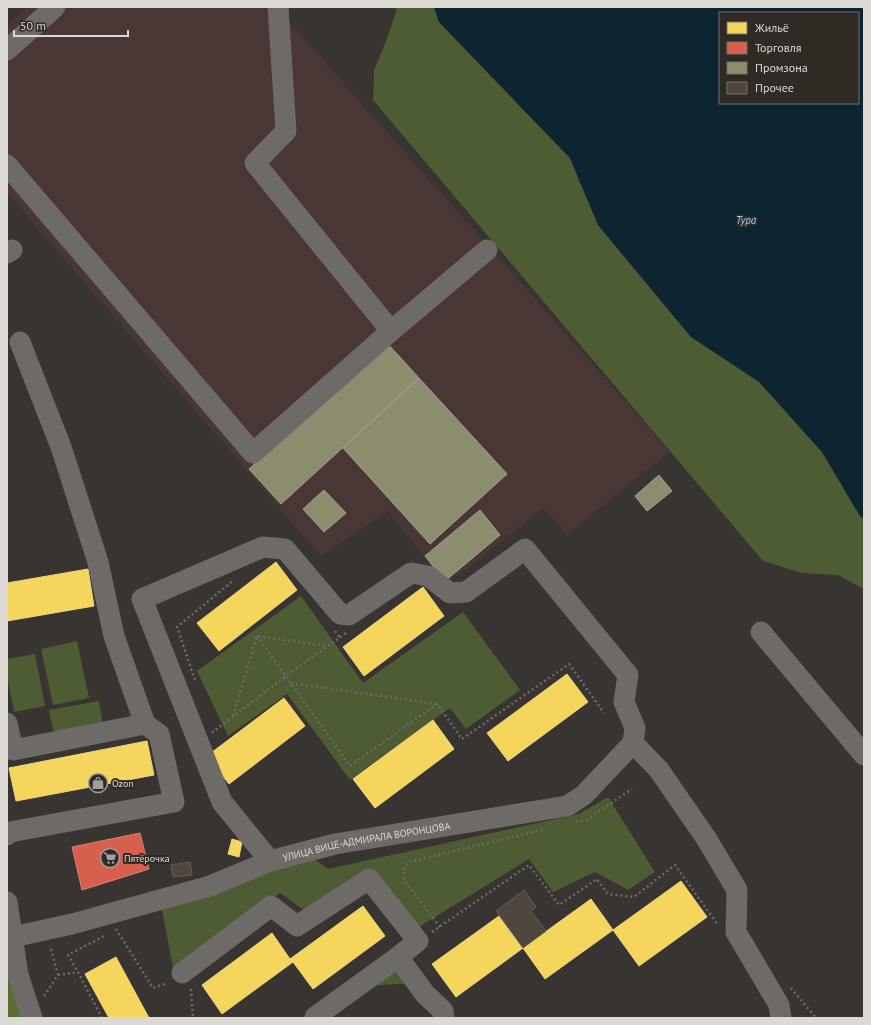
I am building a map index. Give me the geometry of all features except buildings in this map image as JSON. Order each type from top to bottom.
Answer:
[{"type":"street","points":[[7,50],[55,7]]},
{"type":"street","points":[[278,7],[286,131],[255,163],[391,331]]},
{"type":"street","points":[[7,165],[253,453],[391,331],[487,250]]},
{"type":"street","points":[[7,835],[10,832],[174,802],[159,734],[145,724],[114,636],[98,562],[63,453],[20,342]]},
{"type":"street","points":[[270,861],[222,802],[142,599],[263,547],[285,549],[340,614],[349,615],[411,573],[428,576],[450,593],[466,592],[525,549],[628,675],[624,702],[635,728],[633,743],[658,770],[706,838],[737,890],[736,932],[779,1005],[781,1018]]},
{"type":"street","points":[[761,632],[864,755]]},
{"type":"street","points":[[7,723],[14,750],[145,724]]},
{"type":"street","name":"УЛИЦА ВИЦЕ-АДМИРАЛА ВОРОНЦОВА","points":[[13,938],[72,924],[210,886],[270,861],[334,844],[567,806],[584,796],[633,743]]},
{"type":"street","points":[[175,978],[271,906],[297,926],[369,879],[418,941],[316,1017]]},
{"type":"street","points":[[7,902],[13,938],[13,981],[32,1016]]},
{"type":"street","points":[[398,957],[425,994],[443,1011],[444,1018]]},
{"type":"path","points":[[197,687],[176,627],[235,579]]},
{"type":"path","points":[[330,625],[340,638]]},
{"type":"path","points":[[210,724],[213,732],[286,676],[352,629]]},
{"type":"path","points":[[257,636],[328,646]]},
{"type":"path","points":[[257,636],[350,766],[437,704]]},
{"type":"path","points":[[233,716],[257,636]]},
{"type":"path","points":[[291,683],[437,704],[462,739],[569,664],[604,713]]},
{"type":"path","points":[[571,823],[586,820],[632,789]]},
{"type":"path","points":[[440,927],[404,880],[403,870],[408,862],[547,829]]},
{"type":"path","points":[[418,941],[529,865],[559,905],[597,879],[608,894],[634,897],[675,865],[719,927]]},
{"type":"path","points":[[116,929],[153,988],[175,978]]},
{"type":"path","points":[[32,1016],[58,975],[45,930]]},
{"type":"path","points":[[102,1018],[68,955],[109,933]]},
{"type":"path","points":[[58,975],[78,972]]},
{"type":"shaded area","points":[[27,7],[276,7],[670,451],[567,535],[544,508],[446,585],[388,511],[321,556],[7,193],[7,26]]},
{"type":"green space","points":[[396,7],[434,7],[439,22],[570,158],[598,225],[691,337],[759,381],[822,452],[860,516],[864,519],[864,589],[838,575],[802,573],[763,561],[373,100],[374,70],[386,41],[396,12]]},
{"type":"green space","points":[[301,596],[363,683],[463,612],[520,690],[466,729],[450,708],[350,780],[287,694],[228,736],[197,671]]},
{"type":"green space","points":[[77,641],[89,698],[53,705],[41,649]]},
{"type":"green space","points":[[35,654],[45,706],[14,712],[7,675],[7,659]]},
{"type":"green space","points":[[99,701],[103,726],[54,735],[49,710]]},
{"type":"green space","points":[[608,797],[655,872],[628,890],[595,872],[553,892],[529,859],[414,930],[370,874],[304,910],[280,893],[174,973],[162,910],[310,856],[328,869],[579,814]]},
{"type":"green space","points":[[7,937],[28,1018],[7,1018]]},
{"type":"green space","points":[[394,970],[411,983],[368,986]]},
{"type":"water","name":"Тура","points":[[434,7],[864,7],[864,519],[860,516],[822,452],[759,382],[691,337],[598,225],[570,158],[439,22]]},
{"type":"place","name":"Ozon","points":[[98,783]]},
{"type":"place","name":"Пятёрочка","points":[[110,858]]}]
